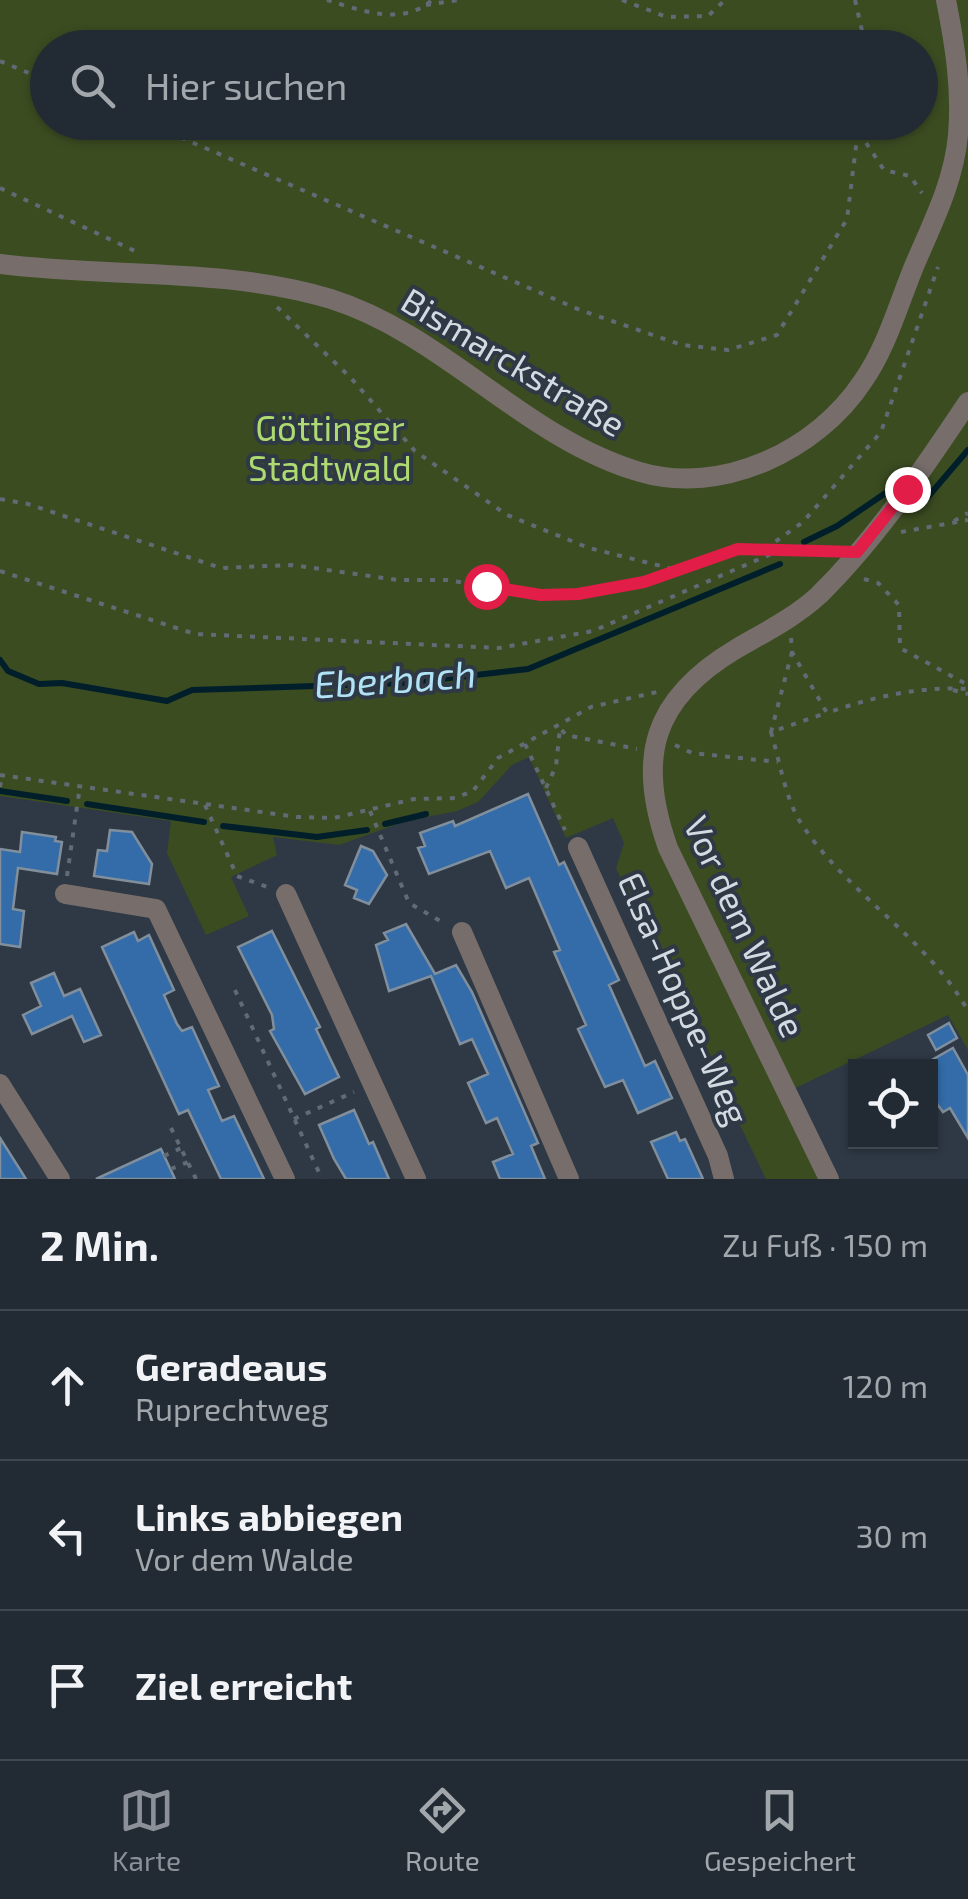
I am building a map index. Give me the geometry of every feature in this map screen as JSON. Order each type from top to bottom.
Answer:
[{"type":"street","name":"Bismarckstraße","points":[[0,264],[236,282],[312,294],[357,309],[416,339],[576,446],[642,473],[698,480],[724,476],[808,436],[840,411],[878,354],[939,207],[958,138],[959,92],[946,0]]},
{"type":"street","name":"Vor dem Walde","points":[[829,1179],[668,848],[652,802],[655,744],[683,688],[705,668],[791,618],[840,573],[968,402]]},
{"type":"street","name":"Elsa-Hoppe-Weg","points":[[578,847],[718,1156],[724,1179]]},
{"type":"street","points":[[64,894],[156,909],[285,1179]]},
{"type":"street","points":[[286,894],[416,1179]]},
{"type":"street","points":[[462,932],[569,1179]]},
{"type":"street","points":[[0,1084],[60,1179]]},
{"type":"path","points":[[327,0],[377,16],[420,11],[432,0]]},
{"type":"path","points":[[426,5],[458,0]]},
{"type":"path","points":[[622,0],[667,17],[708,16],[726,0]]},
{"type":"path","points":[[855,0],[862,30]]},
{"type":"path","points":[[0,61],[30,74]]},
{"type":"path","points":[[187,140],[580,310],[682,345],[728,350],[777,334],[846,219],[857,140]]},
{"type":"path","points":[[864,140],[884,170],[910,176],[914,186],[939,207]]},
{"type":"path","points":[[0,188],[141,254]]},
{"type":"path","points":[[236,282],[276,306],[350,377],[415,451],[507,515],[588,548],[676,570]]},
{"type":"path","points":[[0,499],[28,504],[221,568],[274,563],[398,580],[448,580],[541,595],[578,594],[644,582],[738,549],[862,545],[968,517]]},
{"type":"path","points":[[0,572],[195,634],[500,648],[593,631],[782,550]]},
{"type":"path","points":[[840,573],[878,583],[899,606],[900,648],[968,689]]},
{"type":"path","points":[[791,618],[792,652],[771,732],[798,818],[860,894],[951,980],[968,1011]]},
{"type":"path","points":[[792,652],[827,713]]},
{"type":"path","points":[[771,732],[876,698],[939,687],[968,689]]},
{"type":"path","points":[[0,787],[1,775],[297,817],[334,818],[414,798],[455,798],[473,791],[498,758],[591,708],[683,688]]},
{"type":"path","points":[[560,728],[566,735],[606,746],[655,744],[692,753],[780,762]]},
{"type":"path","points":[[546,788],[556,766],[560,728]]},
{"type":"path","points":[[525,744],[578,847]]},
{"type":"path","points":[[64,894],[80,786]]},
{"type":"path","points":[[205,805],[237,876],[286,894]]},
{"type":"path","points":[[370,811],[409,903],[462,932]]},
{"type":"path","points":[[236,990],[322,1179]]},
{"type":"path","points":[[294,1119],[372,1084]]},
{"type":"path","points":[[172,1128],[196,1179]]},
{"type":"path","points":[[164,1156],[181,1148]]},
{"type":"path","points":[[171,1169],[188,1162]]},
{"type":"green space","name":"Göttinger Stadtwald","points":[[0,0],[968,0],[968,1050],[948,1015],[856,1059],[848,1059],[848,1063],[783,1094],[823,1179],[766,1179],[616,868],[624,843],[613,818],[566,838],[529,757],[512,765],[478,802],[457,811],[406,821],[339,845],[273,837],[277,855],[231,877],[249,916],[206,935],[167,853],[171,821],[0,796]]},
{"type":"building","points":[[528,794],[559,865],[564,862],[619,980],[609,985],[645,1066],[655,1061],[672,1098],[638,1113],[623,1080],[605,1087],[578,1029],[586,1025],[554,952],[560,950],[529,878],[506,888],[490,851],[429,874],[418,848],[425,846],[420,833],[453,821],[455,826]]},
{"type":"building","points":[[110,830],[132,832],[152,864],[149,884],[94,876],[98,850],[107,851]]},
{"type":"building","points":[[22,832],[56,837],[55,841],[62,842],[57,874],[18,868],[13,909],[24,911],[20,947],[0,944],[0,849],[20,852]]},
{"type":"building","points":[[361,846],[373,851],[387,875],[369,904],[354,898],[357,890],[345,885]]},
{"type":"building","points":[[406,924],[435,974],[456,965],[472,992],[538,1143],[531,1146],[545,1179],[500,1179],[493,1162],[513,1154],[497,1118],[486,1123],[468,1083],[488,1074],[472,1039],[460,1044],[431,976],[389,991],[376,945],[388,940],[384,933]]},
{"type":"building","points":[[272,931],[320,1027],[316,1029],[339,1077],[305,1094],[270,1031],[274,1029],[272,1015],[238,947]]},
{"type":"building","points":[[134,932],[138,941],[149,935],[174,990],[164,995],[177,1024],[182,1031],[192,1027],[219,1086],[208,1090],[222,1121],[234,1116],[264,1179],[221,1179],[188,1110],[179,1114],[102,947]]},
{"type":"building","points":[[54,973],[64,996],[80,989],[101,1035],[84,1042],[72,1016],[32,1034],[23,1015],[41,1006],[31,983]]},
{"type":"building","points":[[949,1023],[957,1038],[936,1050],[928,1035]]},
{"type":"building","points":[[953,1048],[968,1075],[968,1138],[950,1108],[943,1112],[938,1105],[938,1059],[934,1059]]},
{"type":"building","points":[[354,1110],[389,1179],[346,1179],[334,1159],[319,1125]]},
{"type":"building","points":[[676,1132],[680,1141],[685,1139],[703,1179],[668,1179],[651,1142]]},
{"type":"building","points":[[0,1138],[26,1179],[0,1179]]},
{"type":"building","points":[[161,1149],[175,1179],[96,1179]]},
{"type":"waterway","name":"Eberbach","points":[[921,505],[968,450]]},
{"type":"waterway","points":[[804,542],[837,526],[887,492]]},
{"type":"waterway","name":"Eberbach","points":[[0,660],[8,671],[39,684],[62,683],[167,701],[192,690],[408,683],[528,669],[780,564]]},
{"type":"waterway","points":[[0,791],[67,801]]},
{"type":"waterway","points":[[87,804],[204,822]]},
{"type":"waterway","points":[[385,824],[426,814]]},
{"type":"waterway","points":[[223,826],[317,837],[367,830]]},
{"type":"route","points":[[486,586],[541,595],[578,594],[644,582],[738,549],[857,552],[907,489]]}]
